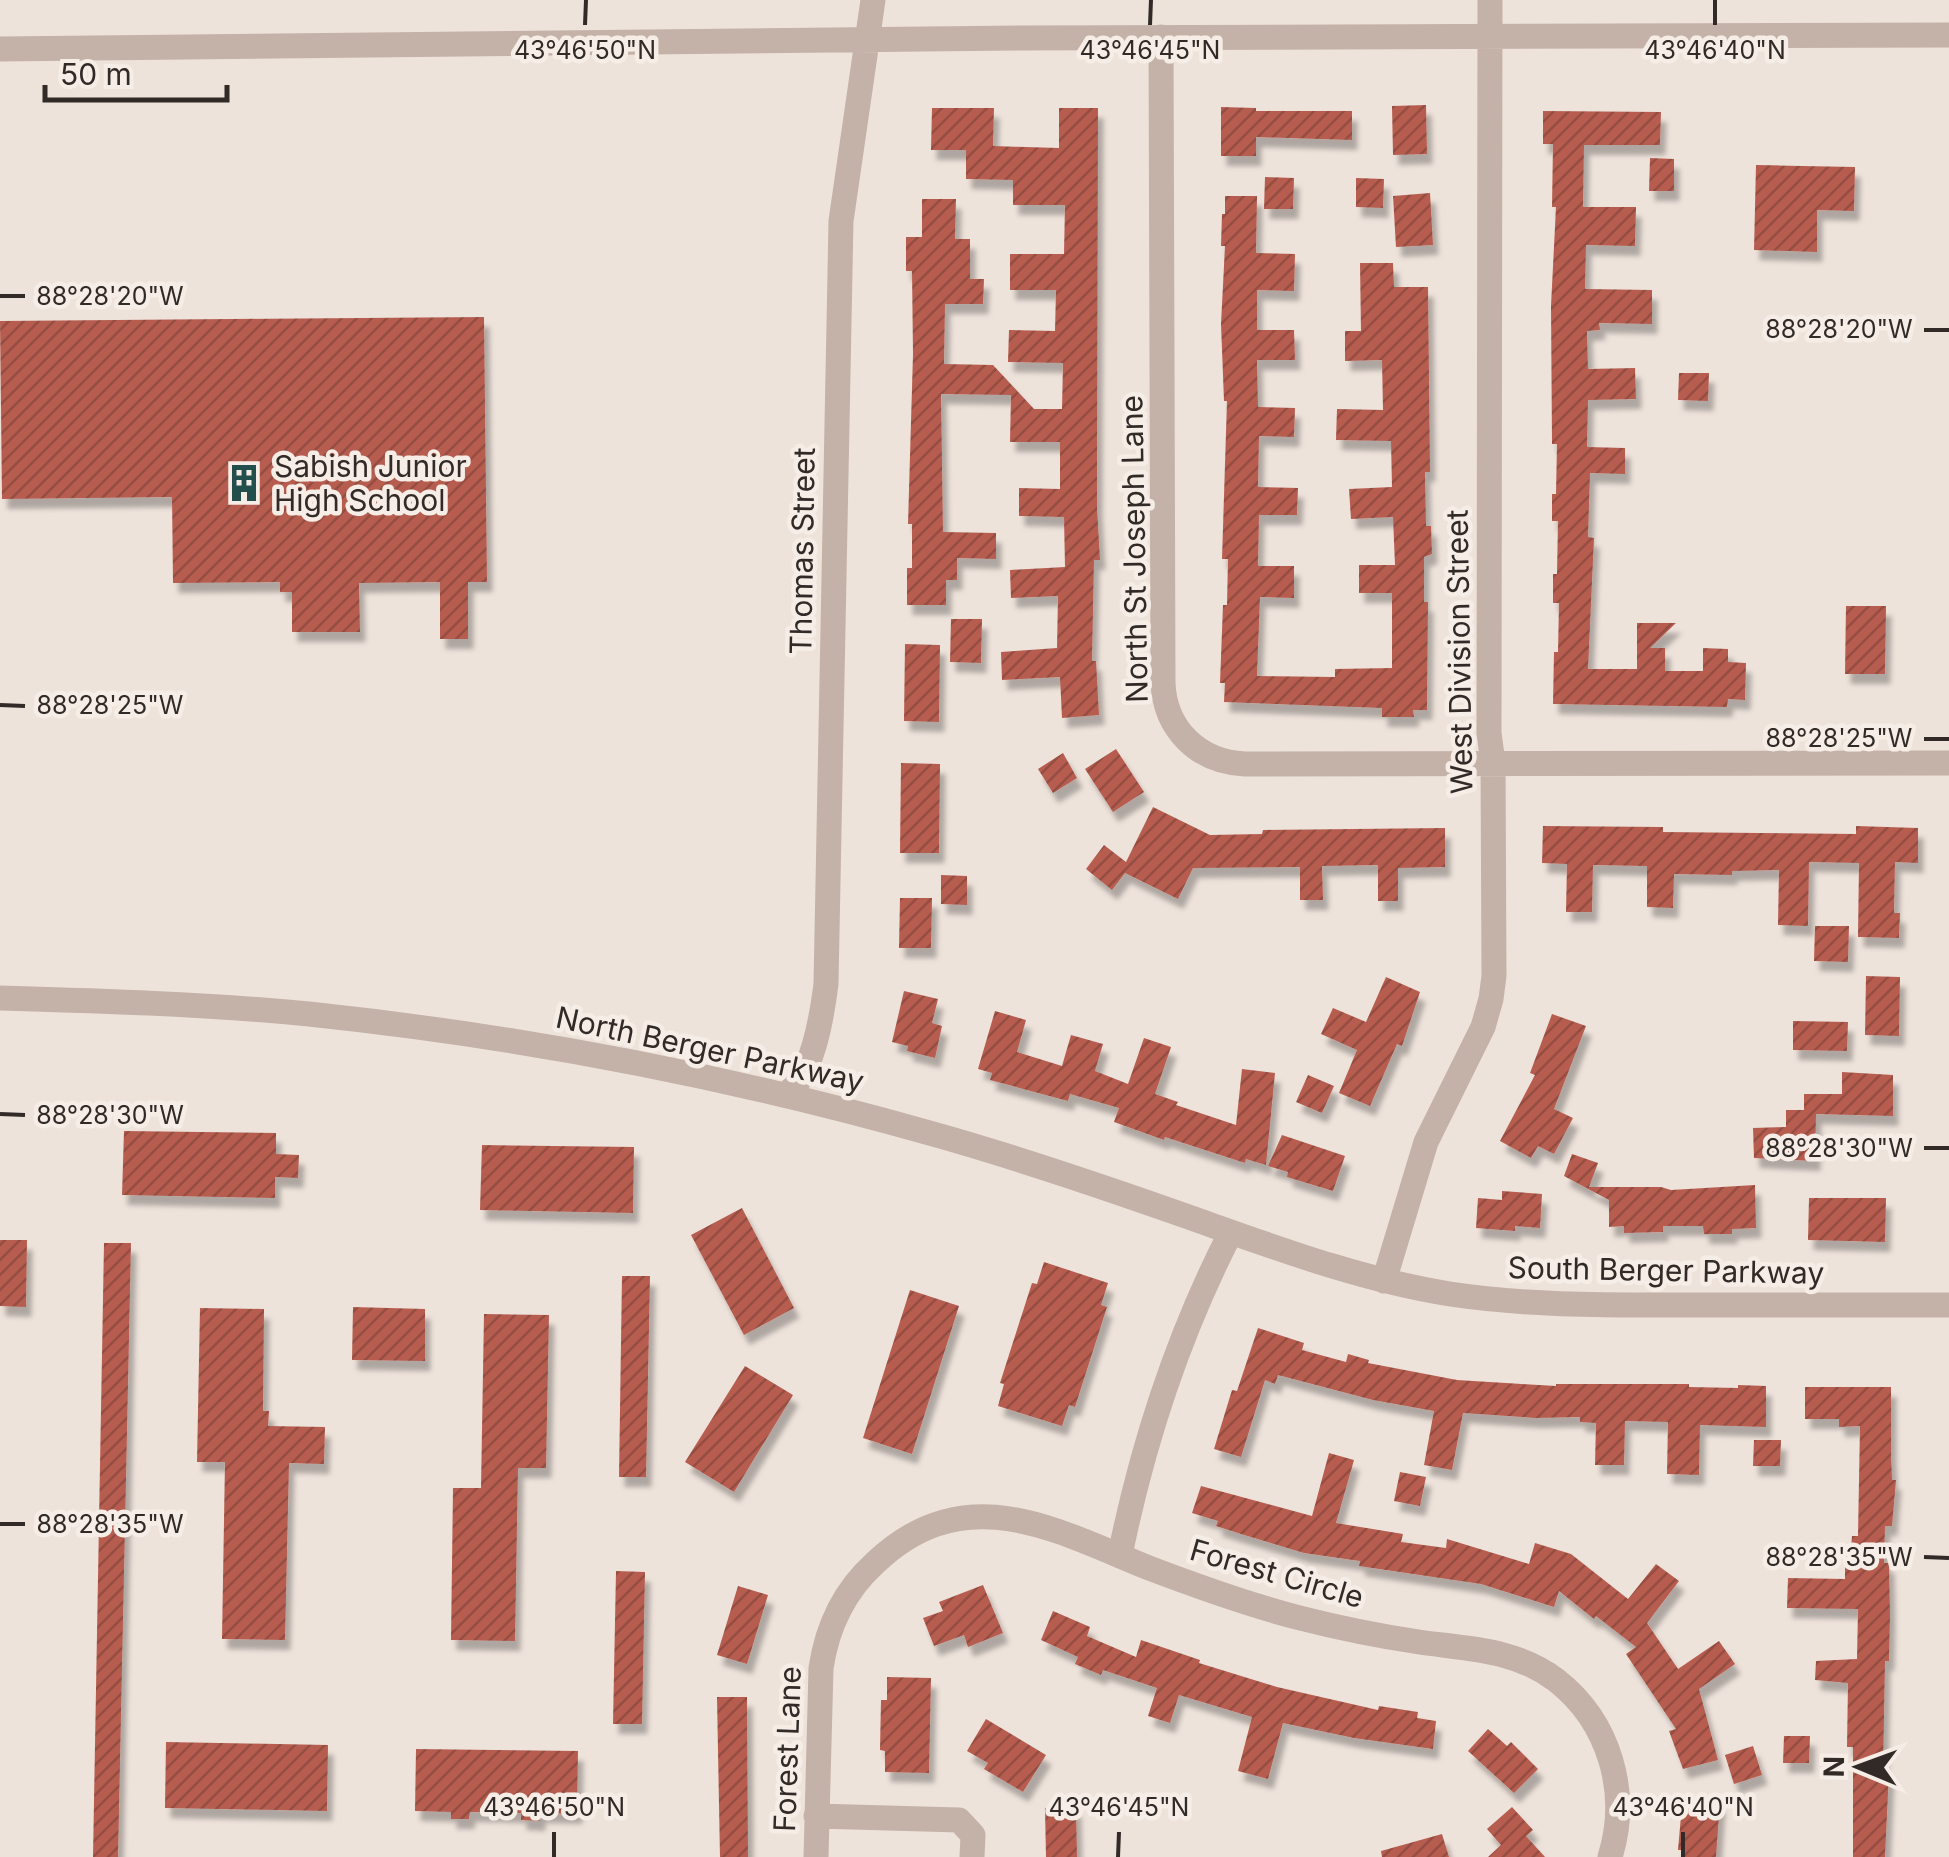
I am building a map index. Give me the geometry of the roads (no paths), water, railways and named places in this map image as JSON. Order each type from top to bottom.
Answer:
[{"type":"street","name":"Thomas Street","points":[[786,1095],[795,1088],[810,1055],[826,984],[840,221],[873,0]]},
{"type":"street","name":"West Division Street","points":[[1384,1281],[1426,1142],[1483,1027],[1494,976],[1494,763],[1489,733],[1490,0]]},
{"type":"street","points":[[0,49],[867,39],[1949,35]]},
{"type":"street","name":"North St Joseph Lane","points":[[1161,38],[1163,683],[1172,722],[1182,736],[1199,750],[1236,764],[1949,763]]},
{"type":"street","name":"North Berger Parkway","points":[[0,998],[202,1005],[396,1024],[614,1058],[786,1095],[985,1149],[1304,1259],[1384,1281]]},
{"type":"street","points":[[1120,1555],[1139,1469],[1168,1376],[1204,1285],[1231,1232]]},
{"type":"street","name":"South Berger Parkway","points":[[1384,1281],[1482,1298],[1548,1304],[1949,1305]]},
{"type":"street","name":"Forest Lane","points":[[816,1857],[820,1686],[825,1644],[847,1595],[878,1559],[930,1528],[983,1517],[1036,1522],[1120,1555]]},
{"type":"street","name":"Forest Circle","points":[[1120,1555],[1210,1591],[1285,1614],[1380,1636],[1496,1652],[1542,1671],[1574,1697],[1606,1746],[1618,1794],[1617,1827],[1610,1857]]},
{"type":"street","points":[[816,1816],[960,1820],[973,1835],[972,1857]]},
{"type":"place","name":"Sabish Junior High School","points":[[244,483]]}]
